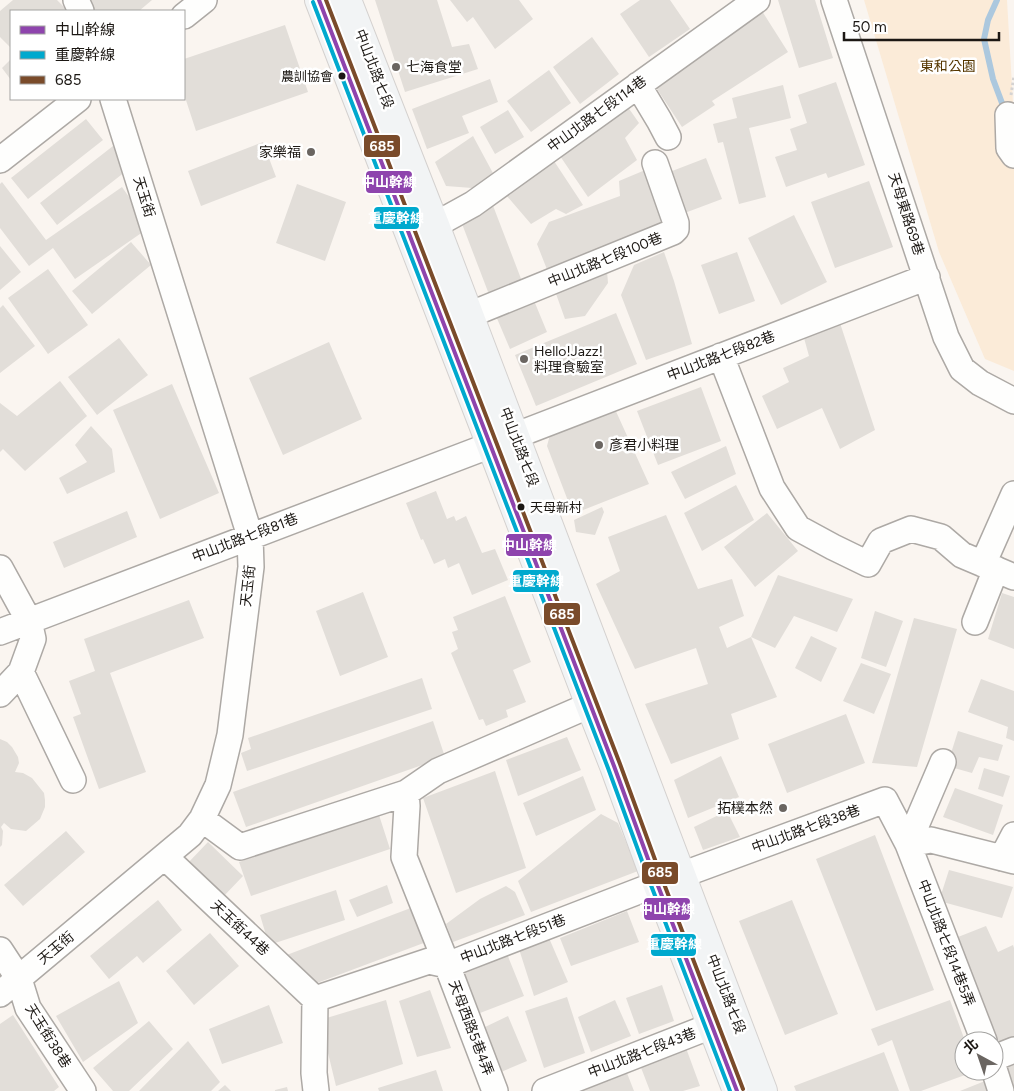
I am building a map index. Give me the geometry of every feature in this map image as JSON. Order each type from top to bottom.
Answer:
[{"type":"main road","name":"中山北路七段","points":[[319,0],[503,440],[669,879],[711,1026],[736,1091]]},
{"type":"main road","name":"中山北路七段","points":[[347,0],[469,315],[503,440],[590,705],[614,766],[669,879],[763,1091]]},
{"type":"street","points":[[185,15],[204,0]]},
{"type":"street","name":"中山北路七段114巷","points":[[435,225],[472,204],[757,0]]},
{"type":"street","name":"天母東路69巷","points":[[834,0],[946,337],[962,368],[980,383],[1014,401]]},
{"type":"street","points":[[638,85],[668,137]]},
{"type":"street","points":[[0,160],[77,100]]},
{"type":"street","name":"天玉街","points":[[0,994],[190,835],[202,819],[218,785],[230,735],[250,567],[250,536],[113,100]]},
{"type":"street","points":[[1008,115],[1009,148],[1014,156]]},
{"type":"street","name":"中山北路七段100巷","points":[[469,315],[673,232],[676,229],[676,223],[655,163]]},
{"type":"street","name":"中山北路七段82巷","points":[[503,440],[927,276]]},
{"type":"street","points":[[721,356],[772,488],[798,528],[868,564],[880,541],[911,529],[941,537],[962,555],[998,570]]},
{"type":"street","name":"中山北路七段81巷","points":[[0,632],[503,440]]},
{"type":"street","points":[[976,622],[998,570],[1014,494]]},
{"type":"street","points":[[0,568],[29,621],[33,639],[21,672],[0,694]]},
{"type":"street","points":[[21,672],[73,780]]},
{"type":"street","points":[[202,819],[240,847],[406,793],[438,771],[590,705]]},
{"type":"street","points":[[908,844],[944,762]]},
{"type":"street","name":"天母西路5巷4弄","points":[[406,793],[404,857],[495,1091]]},
{"type":"street","name":"中山北路七段38巷","points":[[669,879],[885,800],[908,844]]},
{"type":"street","points":[[908,844],[931,840],[1008,859],[1014,834]]},
{"type":"street","name":"中山北路七段14巷5弄","points":[[908,844],[980,1031]]},
{"type":"street","name":"天玉街44巷","points":[[165,857],[315,999]]},
{"type":"street","name":"中山北路七段51巷","points":[[315,999],[428,961],[447,965],[669,879]]},
{"type":"street","name":"天玉街38巷","points":[[0,950],[19,979],[28,1008],[82,1091]]},
{"type":"street","points":[[315,999],[314,1073],[316,1091]]},
{"type":"street","name":"中山北路七段43巷","points":[[545,1091],[711,1026]]},
{"type":"green space","name":"東和公園","points":[[864,0],[1007,0],[1014,120],[1014,371],[985,359],[939,252]]},
{"type":"building","points":[[13,0],[57,0],[66,10],[10,10],[10,47],[0,37],[0,11]]},
{"type":"building","points":[[84,0],[152,0],[140,10],[93,10]]},
{"type":"building","points":[[375,0],[437,0],[452,47],[469,44],[478,69],[405,92]]},
{"type":"building","points":[[450,0],[519,0],[533,19],[495,49],[473,17],[467,22]]},
{"type":"building","points":[[640,0],[670,0],[690,29],[649,57],[620,14]]},
{"type":"building","points":[[778,0],[815,0],[833,58],[799,68]]},
{"type":"building","points":[[762,11],[788,52],[712,101],[715,105],[682,127],[653,83]]},
{"type":"building","points":[[285,25],[308,92],[196,131],[185,97],[185,59]]},
{"type":"building","points":[[592,37],[619,74],[580,104],[553,67]]},
{"type":"building","points":[[10,60],[10,79],[2,68]]},
{"type":"building","points":[[549,70],[571,103],[531,132],[507,101]]},
{"type":"building","points":[[490,79],[498,102],[462,116],[469,133],[427,149],[412,109]]},
{"type":"building","points":[[836,82],[865,165],[828,178],[826,173],[786,187],[775,157],[797,150],[790,129],[807,123],[798,95]]},
{"type":"building","points":[[783,85],[791,118],[749,128],[766,197],[739,204],[723,142],[718,143],[713,124],[737,118],[732,98]]},
{"type":"building","points":[[623,100],[639,123],[625,138],[637,160],[588,197],[560,156]]},
{"type":"building","points":[[508,110],[524,137],[495,154],[480,127]]},
{"type":"building","points":[[86,119],[103,140],[28,199],[11,178]]},
{"type":"building","points":[[473,136],[494,175],[472,188],[446,186],[435,162]]},
{"type":"building","points":[[263,142],[276,177],[201,206],[188,171]]},
{"type":"building","points":[[113,146],[130,168],[57,225],[40,203]]},
{"type":"building","points":[[706,158],[722,199],[682,214],[667,173]]},
{"type":"building","points":[[554,161],[583,205],[566,214],[556,209],[531,224],[506,195]]},
{"type":"building","points":[[650,168],[665,224],[548,272],[537,244],[549,222],[620,196],[619,181]]},
{"type":"building","points":[[869,181],[893,247],[835,268],[811,202]]},
{"type":"building","points":[[2,182],[46,240],[122,187],[150,227],[75,279],[53,248],[29,266],[0,228],[0,184]]},
{"type":"building","points":[[297,184],[346,202],[325,261],[276,243]]},
{"type":"building","points":[[492,203],[523,284],[490,297],[459,216]]},
{"type":"building","points":[[794,215],[827,282],[781,305],[748,238]]},
{"type":"building","points":[[131,242],[151,265],[92,314],[72,291]]},
{"type":"building","points":[[0,246],[21,272],[0,290]]},
{"type":"building","points":[[664,252],[692,344],[646,360],[621,295],[634,265]]},
{"type":"building","points":[[737,252],[755,301],[719,314],[701,265]]},
{"type":"building","points":[[48,269],[88,325],[48,354],[8,298]]},
{"type":"building","points":[[607,271],[608,283],[585,316],[565,319],[555,291]]},
{"type":"building","points":[[541,286],[547,297],[535,303],[547,332],[510,349],[493,309]]},
{"type":"building","points":[[3,305],[35,346],[0,373],[0,308]]},
{"type":"building","points":[[616,313],[637,364],[536,406],[515,355]]},
{"type":"building","points":[[840,323],[875,430],[840,449],[822,408],[777,429],[762,396],[789,382],[783,368],[809,356],[804,338]]},
{"type":"building","points":[[119,338],[148,375],[97,415],[68,377]]},
{"type":"building","points":[[329,342],[362,419],[283,455],[249,378]]},
{"type":"building","points":[[60,381],[87,416],[25,471],[3,449],[0,452],[0,403],[17,416]]},
{"type":"building","points":[[172,384],[219,493],[160,519],[113,410]]},
{"type":"building","points":[[701,387],[721,441],[658,465],[637,411]]},
{"type":"building","points":[[614,407],[649,484],[573,514],[547,446],[551,431]]},
{"type":"building","points":[[91,426],[112,449],[115,472],[67,494],[59,478],[87,462],[75,445]]},
{"type":"building","points":[[726,446],[736,474],[685,499],[671,472]]},
{"type":"building","points":[[736,485],[754,520],[702,551],[684,513]]},
{"type":"building","points":[[436,491],[447,519],[454,516],[456,521],[466,516],[482,553],[495,549],[508,580],[472,595],[459,563],[448,568],[445,559],[434,564],[423,539],[421,540],[406,503]]},
{"type":"building","points":[[602,507],[604,512],[595,535],[576,532],[574,520]]},
{"type":"building","points":[[127,511],[137,537],[64,568],[53,542]]},
{"type":"building","points":[[767,513],[798,551],[755,587],[724,547]]},
{"type":"building","points":[[666,515],[698,589],[732,579],[744,616],[719,627],[727,648],[751,637],[777,697],[731,714],[739,739],[671,764],[645,704],[708,684],[696,648],[635,669],[596,584],[620,571],[608,537]]},
{"type":"building","points":[[778,575],[853,599],[837,632],[794,616],[775,648],[751,637]]},
{"type":"building","points":[[363,592],[388,657],[340,676],[316,611]]},
{"type":"building","points":[[1002,593],[1014,597],[1014,649],[988,639]]},
{"type":"building","points":[[505,596],[531,662],[513,670],[526,702],[506,710],[508,717],[486,726],[483,719],[479,720],[451,653],[458,649],[452,632],[458,630],[453,617]]},
{"type":"building","points":[[189,600],[204,638],[110,673],[146,772],[99,789],[73,717],[81,714],[69,681],[95,671],[84,639]]},
{"type":"building","points":[[875,611],[903,621],[886,667],[861,658]]},
{"type":"building","points":[[914,618],[957,629],[917,767],[872,763]]},
{"type":"building","points":[[811,636],[837,648],[821,682],[795,668]]},
{"type":"building","points":[[861,663],[891,674],[874,714],[843,701]]},
{"type":"building","points":[[422,678],[432,709],[247,771],[241,753],[251,749],[248,738]]},
{"type":"building","points":[[981,679],[1014,691],[1014,741],[1006,738],[1008,727],[968,712]]},
{"type":"building","points":[[846,714],[865,763],[787,793],[768,744]]},
{"type":"building","points":[[433,721],[445,757],[246,827],[233,792]]},
{"type":"building","points":[[958,731],[1003,745],[998,761],[979,757],[972,773],[947,766]]},
{"type":"building","points":[[567,737],[581,770],[518,796],[506,760]]},
{"type":"building","points":[[0,739],[12,747],[18,757],[19,763],[15,772],[23,773],[32,778],[44,793],[45,807],[40,819],[26,831],[11,829],[4,823],[1,827],[3,831],[2,845],[0,847]]},
{"type":"building","points":[[721,756],[739,797],[688,818],[674,780]]},
{"type":"building","points":[[984,768],[1010,776],[1003,797],[978,789]]},
{"type":"building","points":[[495,771],[526,868],[456,893],[423,798]]},
{"type":"building","points":[[583,776],[596,810],[536,836],[523,803]]},
{"type":"building","points":[[955,788],[1003,805],[993,835],[943,817]]},
{"type":"building","points":[[727,811],[740,837],[703,850],[694,827]]},
{"type":"building","points":[[601,814],[618,823],[638,871],[531,912],[518,881]]},
{"type":"building","points":[[379,815],[390,849],[251,896],[239,862]]},
{"type":"building","points":[[66,831],[85,852],[23,906],[4,885]]},
{"type":"building","points":[[875,835],[934,990],[876,1011],[816,859]]},
{"type":"building","points":[[208,842],[243,876],[222,898],[186,865]]},
{"type":"building","points":[[949,870],[1013,887],[1002,918],[939,901]]},
{"type":"building","points":[[387,885],[393,903],[357,917],[349,900]]},
{"type":"building","points":[[506,886],[515,892],[525,915],[453,942],[446,924],[480,899]]},
{"type":"building","points":[[336,890],[345,920],[269,945],[260,915]]},
{"type":"building","points":[[158,900],[182,930],[143,963],[137,956],[109,979],[90,956]]},
{"type":"building","points":[[792,900],[838,1014],[785,1035],[739,921]]},
{"type":"building","points":[[416,906],[429,941],[309,986],[284,956]]},
{"type":"building","points":[[627,911],[639,942],[571,966],[560,938]]},
{"type":"building","points":[[986,926],[998,952],[1013,945],[1014,1039],[1004,1043],[1004,1031],[991,1031],[958,937]]},
{"type":"building","points":[[210,933],[239,966],[194,1005],[166,971]]},
{"type":"building","points":[[549,938],[568,982],[534,996],[519,949]]},
{"type":"building","points":[[505,949],[524,996],[480,1013],[462,968]]},
{"type":"building","points":[[119,981],[138,1023],[83,1062],[56,1016]]},
{"type":"building","points":[[662,985],[674,1021],[639,1034],[626,998]]},
{"type":"building","points":[[430,990],[451,1048],[417,1057],[399,1001]]},
{"type":"building","points":[[567,997],[585,1053],[544,1068],[525,1011]]},
{"type":"building","points":[[386,1000],[403,1064],[336,1086],[320,1020]]},
{"type":"building","points":[[615,1000],[631,1036],[591,1052],[578,1017]]},
{"type":"building","points":[[950,1000],[961,1031],[954,1031],[954,1079],[921,1091],[910,1091],[892,1040],[878,1046],[871,1029]]},
{"type":"building","points":[[269,1005],[283,1043],[222,1064],[209,1029]]},
{"type":"building","points":[[13,1015],[59,1087],[54,1091],[0,1091],[0,1024]]},
{"type":"building","points":[[508,1016],[527,1061],[501,1072],[483,1028]]},
{"type":"building","points":[[149,1021],[173,1049],[129,1091],[113,1091],[93,1068]]},
{"type":"building","points":[[188,1041],[220,1082],[211,1091],[139,1091]]},
{"type":"building","points":[[686,1048],[700,1086],[683,1091],[650,1091],[640,1065]]},
{"type":"building","points":[[884,1052],[899,1091],[796,1091],[794,1086]]},
{"type":"building","points":[[1014,1062],[1014,1091],[1012,1091],[1004,1072],[1004,1064]]},
{"type":"building","points":[[625,1068],[634,1091],[566,1091]]},
{"type":"building","points":[[436,1070],[443,1091],[379,1091],[378,1088]]},
{"type":"building","points":[[985,1081],[989,1091],[960,1091]]},
{"type":"building","points":[[225,1085],[231,1091],[218,1091]]},
{"type":"building","points":[[287,1087],[288,1091],[275,1091],[275,1090]]},
{"type":"waterway","points":[[997,0],[988,20],[984,39],[993,79],[1002,103],[1002,112]]},
{"type":"transit line","name":"中山幹線","points":[[319,0],[737,1091]]},
{"type":"transit line","name":"685","points":[[326,0],[743,1089]]},
{"type":"transit line","name":"重慶幹線","points":[[313,2],[608,768],[730,1091]]},
{"type":"place","name":"七海食堂","points":[[396,67]]},
{"type":"place","name":"農訓協會","points":[[342,76]]},
{"type":"place","name":"家樂福","points":[[311,152]]},
{"type":"place","name":"Hello!Jazz! 料理食驗室","points":[[524,359]]},
{"type":"place","name":"彥君小料理","points":[[599,445]]},
{"type":"place","name":"天母新村","points":[[521,507]]},
{"type":"place","name":"拓樸本然","points":[[783,808]]}]
